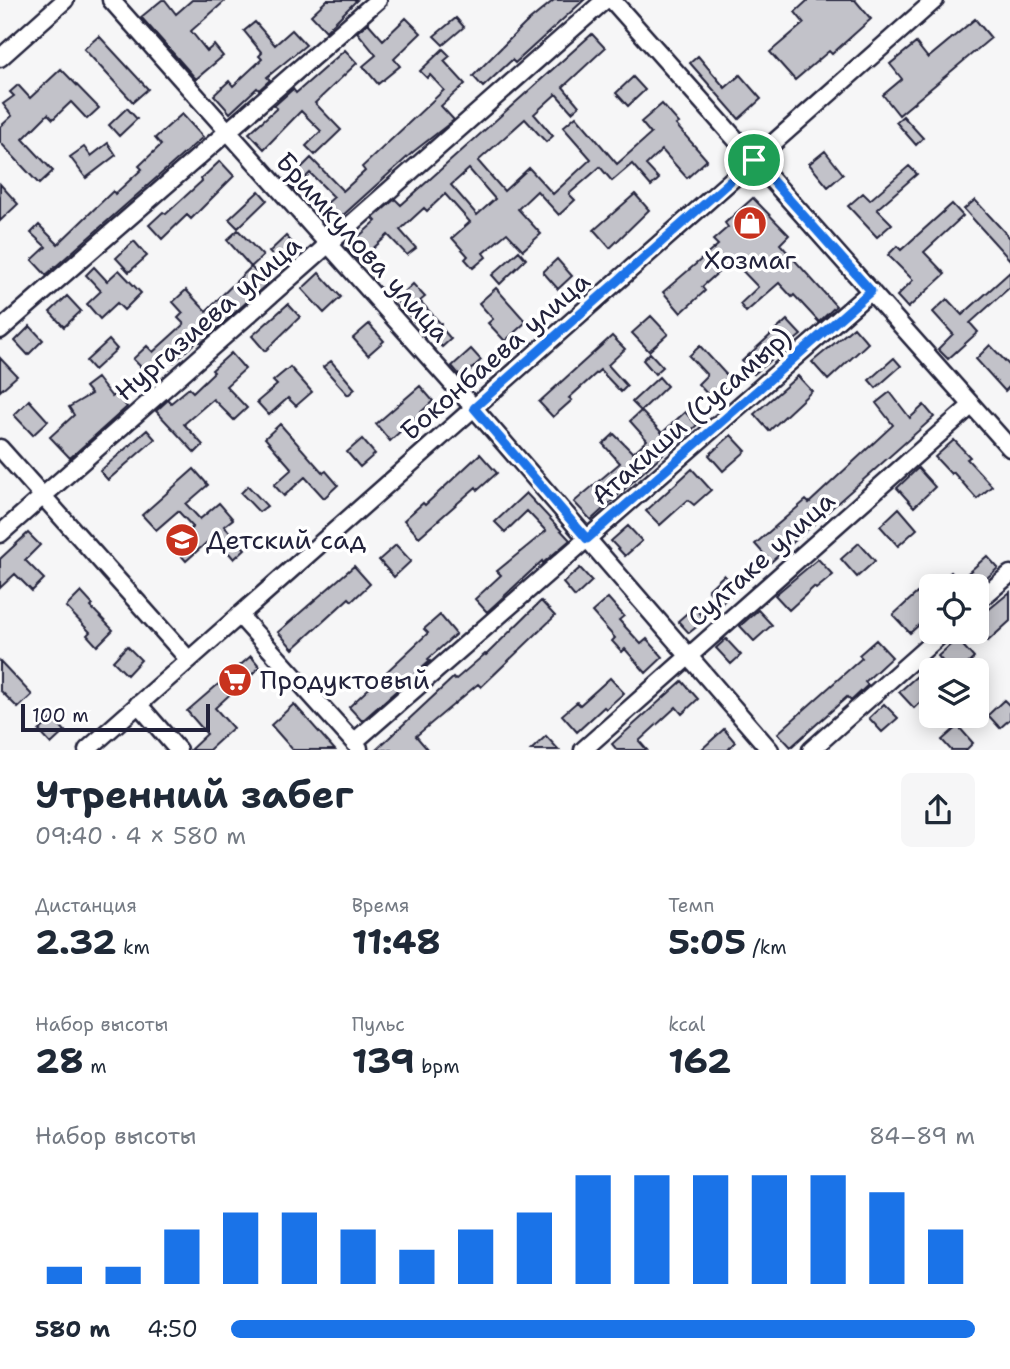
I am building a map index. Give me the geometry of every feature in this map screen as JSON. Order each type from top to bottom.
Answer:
[{"type":"street","points":[[0,58],[65,0]]},
{"type":"street","name":"Бримкулова улица","points":[[111,0],[474,408],[770,750]]},
{"type":"street","points":[[0,330],[378,0]]},
{"type":"street","name":"Нургазиева улица","points":[[0,534],[605,0]]},
{"type":"street","points":[[612,0],[1010,448]]},
{"type":"street","name":"Боконбаева улица","points":[[87,750],[935,0]]},
{"type":"street","name":"Атакиши (Сусамыр)","points":[[357,746],[587,539],[871,291]]},
{"type":"street","name":"Султаке улица","points":[[583,750],[972,405]]},
{"type":"street","points":[[0,448],[189,660]]},
{"type":"street","points":[[989,592],[1010,574]]},
{"type":"street","points":[[239,615],[357,746]]},
{"type":"street","points":[[811,750],[930,644]]},
{"type":"street","points":[[138,705],[178,750]]},
{"type":"building","points":[[165,0],[176,14],[192,0],[226,0],[191,31],[207,51],[214,45],[223,56],[196,79],[141,17]]},
{"type":"building","points":[[327,0],[357,0],[326,31],[311,15]]},
{"type":"building","points":[[554,0],[584,0],[515,63],[512,60],[483,87],[473,76],[525,24]]},
{"type":"building","points":[[808,0],[855,0],[871,19],[832,54],[829,51],[795,80],[770,52],[804,23],[795,12]]},
{"type":"building","points":[[406,18],[421,33],[394,59],[400,66],[378,84],[363,66],[376,55],[357,32],[368,23],[383,40]]},
{"type":"building","points":[[456,18],[464,27],[443,45],[434,36]]},
{"type":"building","points":[[975,19],[991,38],[899,115],[883,95],[902,79],[890,64],[916,43],[928,58]]},
{"type":"building","points":[[255,22],[275,45],[292,30],[306,45],[267,77],[270,80],[259,90],[257,88],[230,113],[214,95],[229,81],[233,86],[262,59],[259,56],[262,53],[244,31]]},
{"type":"building","points":[[592,34],[605,48],[563,87],[579,106],[572,112],[556,94],[534,114],[553,136],[546,142],[525,119],[478,161],[504,191],[529,168],[553,194],[591,159],[563,127],[576,116],[617,164],[651,134],[641,122],[662,104],[679,123],[676,125],[707,160],[687,178],[662,150],[646,165],[659,179],[651,186],[632,164],[612,181],[600,167],[569,194],[575,200],[559,215],[537,191],[518,209],[541,234],[523,250],[507,233],[483,253],[486,257],[473,268],[465,259],[468,256],[452,238],[470,222],[445,194],[427,211],[424,208],[400,230],[416,248],[407,255],[388,235],[359,261],[346,248],[376,221],[373,218],[395,199],[401,205]],"holes":[[[469,169],[495,199],[477,215],[451,185]]]},
{"type":"building","points":[[99,36],[148,89],[133,102],[84,49]]},
{"type":"building","points":[[443,49],[450,56],[444,61],[465,84],[441,106],[454,120],[413,152],[331,226],[318,211],[334,197],[310,173],[294,189],[287,182],[311,158],[343,191],[365,171],[362,167],[444,90],[430,75],[427,78],[420,71]]},
{"type":"building","points":[[345,50],[357,63],[315,103],[341,130],[315,155],[306,146],[321,131],[301,111],[264,149],[249,133],[277,108],[274,106],[293,89],[296,93]]},
{"type":"building","points":[[698,56],[725,88],[740,75],[761,99],[739,119],[690,63]]},
{"type":"building","points":[[61,69],[99,108],[87,119],[71,102],[53,119],[48,114],[23,139],[53,171],[39,184],[0,142],[0,127],[12,116],[3,104],[14,96],[10,92],[18,85],[30,98]]},
{"type":"building","points":[[633,77],[645,90],[628,106],[616,93]]},
{"type":"building","points":[[127,108],[137,119],[119,136],[109,125]]},
{"type":"building","points":[[182,114],[203,137],[46,275],[32,260],[46,247],[31,233],[39,225],[58,244],[113,191],[115,194],[142,169],[139,166],[161,145],[155,138]]},
{"type":"building","points":[[903,116],[923,138],[916,145],[896,122]]},
{"type":"building","points":[[108,143],[116,155],[86,178],[70,157],[84,147],[91,156]]},
{"type":"building","points":[[825,151],[843,174],[828,187],[809,164]]},
{"type":"building","points":[[220,161],[234,176],[191,219],[187,215],[162,239],[149,225],[163,212],[166,214]]},
{"type":"building","points":[[909,166],[917,174],[877,209],[892,224],[877,237],[848,206],[863,193],[870,200]]},
{"type":"building","points":[[0,184],[18,204],[0,221]]},
{"type":"building","points":[[259,191],[267,200],[238,228],[229,219]]},
{"type":"building","points":[[635,194],[649,210],[610,248],[594,230]]},
{"type":"building","points":[[753,198],[789,235],[780,244],[836,306],[819,322],[779,283],[746,312],[740,304],[758,287],[732,260],[702,287],[705,291],[681,313],[663,292],[718,245],[713,240],[728,227],[725,223]]},
{"type":"building","points":[[975,200],[1010,238],[1010,260],[964,209]]},
{"type":"building","points":[[952,204],[963,216],[924,252],[945,274],[908,308],[897,296],[913,280],[888,255],[897,246],[901,250]]},
{"type":"building","points":[[238,230],[263,256],[251,267],[227,240]]},
{"type":"building","points":[[286,236],[301,252],[284,268],[269,252]]},
{"type":"building","points":[[134,241],[147,256],[129,272],[116,258]]},
{"type":"building","points":[[519,251],[526,259],[500,284],[492,275]]},
{"type":"building","points":[[557,259],[572,276],[558,289],[543,272]]},
{"type":"building","points":[[94,267],[107,281],[119,270],[141,293],[124,310],[117,303],[100,319],[87,304],[101,291],[86,275]]},
{"type":"building","points":[[251,267],[267,284],[201,343],[198,340],[174,362],[166,354],[146,372],[133,359],[147,346],[153,352],[184,324],[178,318],[183,313],[173,302],[186,290],[206,311]]},
{"type":"building","points":[[1010,272],[1010,287],[970,323],[978,332],[948,359],[938,349],[953,334],[933,312],[947,299],[962,315]]},
{"type":"building","points":[[319,273],[341,297],[324,313],[302,289]]},
{"type":"building","points":[[413,284],[425,297],[420,301],[451,339],[442,347],[430,334],[427,337],[396,300]]},
{"type":"building","points":[[496,288],[526,322],[505,341],[488,323],[493,319],[479,303]]},
{"type":"building","points":[[67,296],[81,311],[64,327],[50,312]]},
{"type":"building","points":[[288,304],[300,317],[265,351],[252,336]]},
{"type":"building","points":[[651,316],[668,334],[649,351],[632,333]]},
{"type":"building","points":[[787,320],[801,335],[754,374],[742,361]]},
{"type":"building","points":[[369,324],[384,341],[368,355],[353,338]]},
{"type":"building","points":[[30,326],[43,340],[28,355],[15,341]]},
{"type":"building","points":[[854,327],[868,343],[828,380],[812,362]]},
{"type":"building","points":[[612,336],[625,349],[608,365],[627,386],[621,392],[600,370],[569,398],[572,400],[553,417],[539,402]]},
{"type":"building","points":[[109,340],[117,349],[94,370],[86,361]]},
{"type":"building","points":[[990,345],[1010,366],[1010,386],[1005,391],[976,359]]},
{"type":"building","points":[[700,346],[732,381],[712,399],[698,384],[707,375],[689,356]]},
{"type":"building","points":[[471,349],[481,360],[462,378],[452,366]]},
{"type":"building","points":[[231,353],[245,369],[226,386],[247,408],[234,420],[213,399],[184,424],[203,445],[195,453],[156,411],[168,400],[171,403],[189,388],[193,392]]},
{"type":"building","points":[[650,353],[663,367],[655,374],[643,360]]},
{"type":"building","points":[[0,358],[17,376],[0,391]]},
{"type":"building","points":[[894,358],[901,366],[876,388],[869,380]]},
{"type":"building","points":[[331,361],[355,389],[348,395],[323,367]]},
{"type":"building","points":[[290,367],[312,392],[296,406],[288,398],[269,415],[257,402],[277,385],[273,381]]},
{"type":"building","points":[[798,376],[812,391],[769,431],[754,414]]},
{"type":"building","points":[[659,377],[667,386],[641,411],[632,402]]},
{"type":"building","points":[[97,378],[112,397],[116,393],[127,407],[70,458],[50,437],[74,415],[69,407],[91,394],[85,387]]},
{"type":"building","points":[[420,386],[433,401],[390,441],[376,424]]},
{"type":"building","points":[[890,392],[910,418],[924,405],[934,417],[771,562],[755,544],[806,500],[809,503],[893,425],[876,403]]},
{"type":"building","points":[[29,400],[48,421],[33,435],[14,415]]},
{"type":"building","points":[[641,411],[662,433],[685,412],[697,425],[591,520],[574,502],[620,463],[603,444],[614,434],[633,453],[647,440],[630,421]]},
{"type":"building","points":[[280,424],[323,473],[326,471],[338,485],[324,498],[305,477],[284,496],[274,485],[292,469],[265,438]]},
{"type":"building","points":[[147,430],[155,439],[108,480],[100,471]]},
{"type":"building","points":[[731,435],[746,451],[723,471],[709,455]]},
{"type":"building","points":[[362,439],[375,454],[360,467],[347,452]]},
{"type":"building","points":[[954,440],[992,486],[977,499],[953,472],[951,474],[935,457]]},
{"type":"building","points":[[480,454],[497,473],[478,490],[476,487],[419,537],[404,520],[423,503],[425,505]]},
{"type":"building","points":[[918,468],[935,487],[914,507],[897,488]]},
{"type":"building","points":[[194,469],[208,485],[186,504],[200,519],[219,503],[233,519],[224,526],[245,549],[234,559],[214,536],[186,561],[172,545],[193,527],[178,511],[156,530],[142,515]]},
{"type":"building","points":[[692,469],[711,490],[694,505],[688,500],[660,525],[646,511]]},
{"type":"building","points":[[248,486],[267,506],[259,512],[241,493]]},
{"type":"building","points":[[526,493],[570,540],[543,563],[542,561],[487,612],[475,599],[501,575],[497,571],[546,531],[527,511],[505,532],[495,522]]},
{"type":"building","points":[[899,508],[917,529],[898,546],[880,526]]},
{"type":"building","points":[[628,526],[642,541],[625,556],[611,541]]},
{"type":"building","points":[[28,533],[40,545],[25,560],[44,579],[32,591],[15,574],[0,588],[0,559]]},
{"type":"building","points":[[859,543],[875,561],[857,577],[841,559]]},
{"type":"building","points":[[396,545],[411,561],[394,577],[379,560]]},
{"type":"building","points":[[987,556],[998,568],[989,576],[967,574]]},
{"type":"building","points":[[818,559],[833,575],[816,589],[814,587],[789,610],[775,595]]},
{"type":"building","points":[[354,566],[370,584],[352,601],[349,598],[293,649],[278,632]]},
{"type":"building","points":[[580,568],[592,581],[575,597],[563,583]]},
{"type":"building","points":[[724,575],[737,589],[721,604],[708,590]]},
{"type":"building","points":[[81,592],[113,630],[97,646],[87,635],[90,632],[66,607]]},
{"type":"building","points":[[1010,592],[1010,621],[989,640],[989,609]]},
{"type":"building","points":[[917,593],[919,595],[919,625],[910,633],[893,615]]},
{"type":"building","points":[[608,598],[624,616],[619,620],[641,644],[647,639],[663,657],[646,673],[625,649],[622,652],[612,641],[615,638],[592,612]]},
{"type":"building","points":[[541,601],[555,616],[481,687],[478,684],[416,736],[428,750],[376,750],[453,678],[455,680],[486,655]]},
{"type":"building","points":[[694,607],[705,620],[689,633],[678,621]]},
{"type":"building","points":[[758,610],[772,625],[754,641],[740,626]]},
{"type":"building","points":[[440,615],[456,634],[428,659],[430,661],[362,721],[349,707],[428,633],[424,629]]},
{"type":"building","points":[[726,639],[741,655],[731,664],[716,648]]},
{"type":"building","points":[[876,640],[892,657],[865,682],[868,685],[851,701],[847,697],[791,747],[778,733],[862,658],[859,655]]},
{"type":"building","points":[[951,644],[961,644],[974,658],[940,658],[938,656]]},
{"type":"building","points":[[127,646],[141,660],[127,675],[113,661]]},
{"type":"building","points":[[251,656],[260,667],[215,708],[233,728],[209,750],[190,750],[207,734],[187,711]]},
{"type":"building","points":[[0,661],[32,695],[18,708],[0,690]]},
{"type":"building","points":[[917,676],[919,678],[919,703],[914,708],[899,692]]},
{"type":"building","points":[[610,678],[624,693],[577,732],[562,715],[577,702],[580,705]]},
{"type":"building","points":[[682,681],[698,699],[682,714],[676,707],[639,741],[647,750],[617,750],[612,744]]},
{"type":"building","points":[[1004,700],[1010,706],[1010,719],[1000,728],[989,714]]},
{"type":"building","points":[[294,704],[335,750],[293,750],[271,725]]},
{"type":"building","points":[[884,704],[898,718],[882,732],[869,718]]},
{"type":"building","points":[[53,718],[65,731],[51,744],[39,731]]},
{"type":"building","points":[[956,728],[960,728],[973,743],[966,750],[951,750],[942,740]]},
{"type":"building","points":[[724,729],[735,742],[728,750],[701,750]]},
{"type":"building","points":[[546,736],[559,750],[531,750]]},
{"type":"place","name":"Хозмаг","points":[[750,223]]},
{"type":"place","name":"Детский сад","points":[[182,540]]},
{"type":"place","name":"Продуктовый","points":[[235,680]]},
{"type":"route","points":[[754,160],[871,291],[587,539],[474,408],[754,160]]}]
